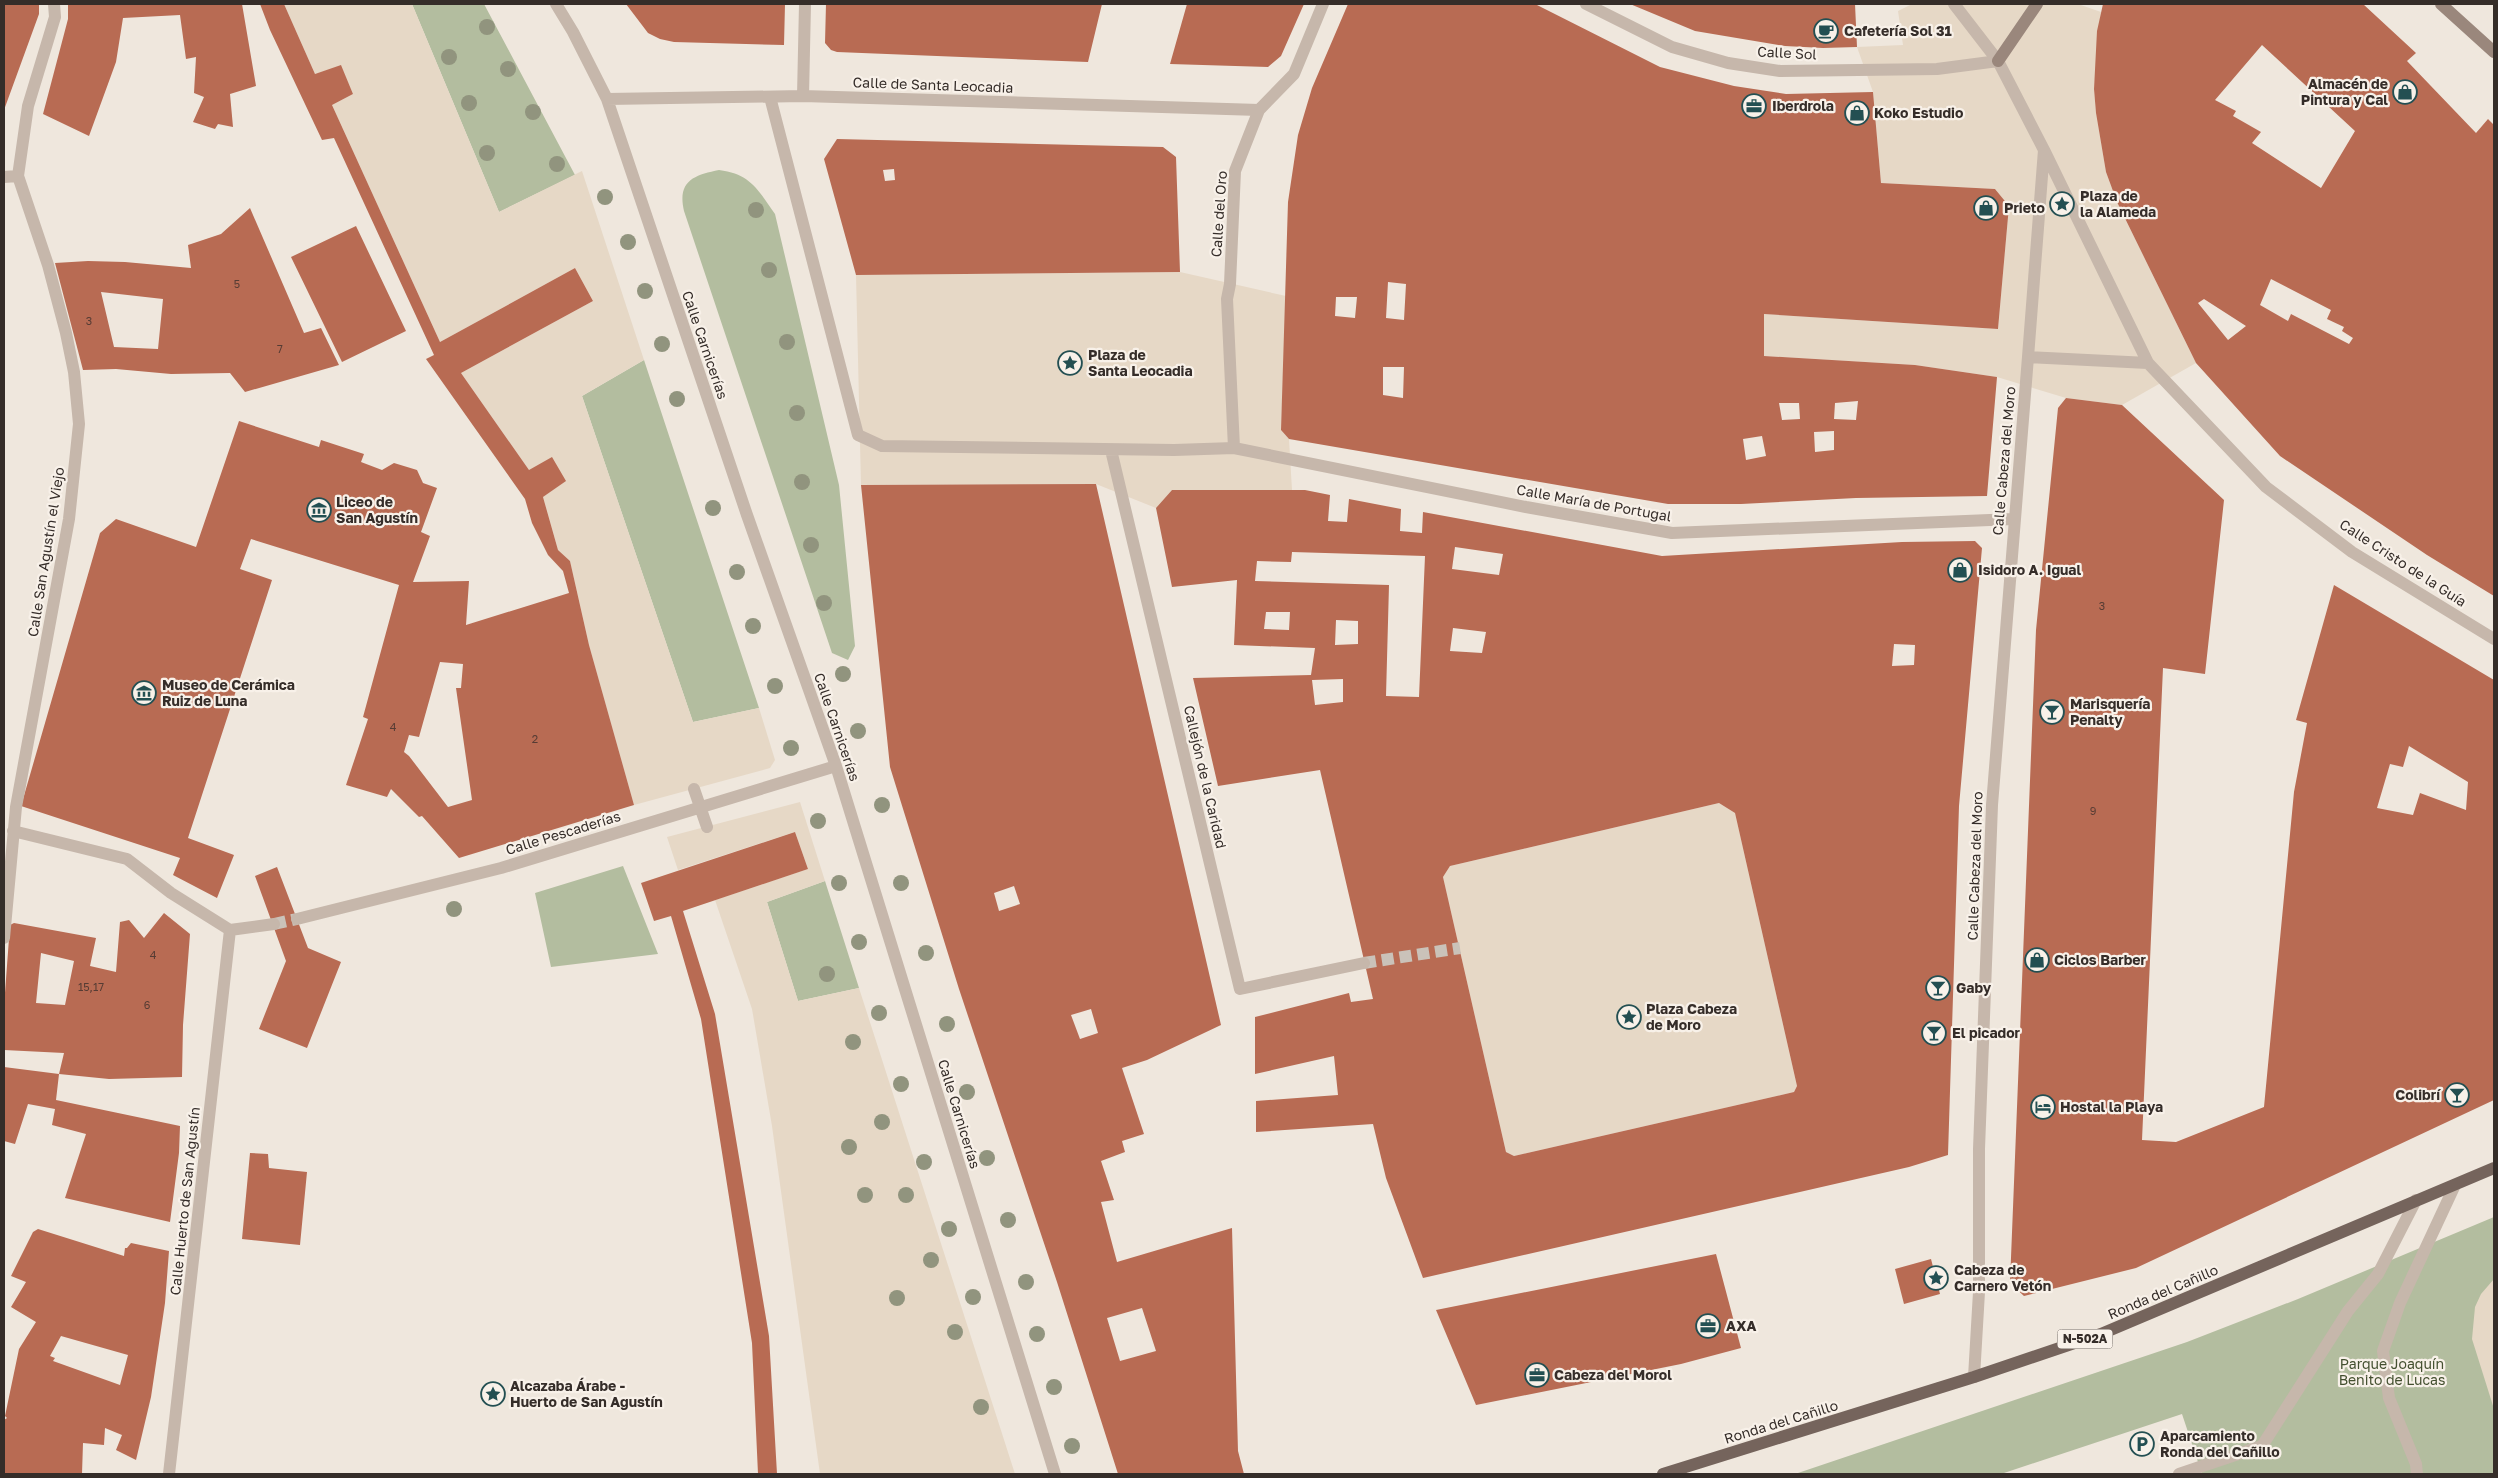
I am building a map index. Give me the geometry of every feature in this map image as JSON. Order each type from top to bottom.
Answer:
[{"type":"main road","name":"Ronda del Cañillo","points":[[1663,1474],[1974,1377],[2101,1334],[2494,1168]]},
{"type":"street","points":[[4,177],[18,176],[28,106],[54,17],[54,4]]},
{"type":"street","name":"Calle Carnicerías","points":[[556,4],[573,32],[606,99],[747,515],[836,766],[1055,1474]]},
{"type":"street","points":[[803,96],[805,4]]},
{"type":"street","name":"Calle del Oro","points":[[1234,448],[1227,299],[1230,284],[1235,171],[1259,110],[1294,74],[1323,4]]},
{"type":"street","name":"Calle Sol","points":[[1586,4],[1672,47],[1728,63],[1780,71],[1937,69],[1998,61]]},
{"type":"street","points":[[1954,4],[1998,61],[2044,150],[2148,364],[2028,357],[2044,150]]},
{"type":"street","points":[[1998,61],[2037,4]]},
{"type":"street","points":[[2442,4],[2494,52]]},
{"type":"street","name":"Calle de Santa Leocadia","points":[[606,99],[803,96],[1259,110]]},
{"type":"street","points":[[770,97],[858,435],[882,446],[1111,450],[1234,448]]},
{"type":"street","name":"Calle San Agustín el Viejo","points":[[4,938],[16,807],[69,519],[79,424],[74,372],[66,333],[48,265],[18,176]]},
{"type":"street","name":"Calle Cabeza del Moro","points":[[1974,1377],[1979,1292],[1980,1149],[1992,805],[2028,357]]},
{"type":"street","name":"Calle Cristo de la Guía","points":[[2148,364],[2266,487],[2352,552],[2494,639]]},
{"type":"street","name":"Calle María de Portugal","points":[[1234,448],[1526,507],[1672,532],[2014,519]]},
{"type":"street","name":"Callejón de la Caridad","points":[[1111,450],[1240,989],[1364,963]]},
{"type":"street","name":"Calle Pescaderías","points":[[297,919],[501,868],[836,766]]},
{"type":"street","points":[[694,789],[707,827]]},
{"type":"street","points":[[13,831],[127,859],[171,893],[230,930],[274,924]]},
{"type":"street","name":"Calle Huerto de San Agustín","points":[[169,1474],[230,930]]},
{"type":"street","points":[[2417,1474],[2416,1464],[2389,1398],[2383,1351],[2400,1303],[2455,1185]]},
{"type":"street","points":[[2179,1474],[2262,1446],[2348,1311],[2378,1274],[2416,1200]]},
{"type":"green space","points":[[412,4],[484,4],[575,175],[499,212]]},
{"type":"green space","points":[[719,170],[739,175],[753,184],[775,214],[839,485],[855,646],[848,660],[832,653],[684,211],[682,201],[685,186],[695,177]]},
{"type":"green space","points":[[644,360],[759,708],[693,722],[582,396]]},
{"type":"green space","points":[[623,866],[658,954],[551,967],[535,893]]},
{"type":"green space","points":[[825,881],[859,988],[798,1001],[767,902]]},
{"type":"green space","name":"Parque Joaquín Benito de Lucas","points":[[2494,1217],[2494,1474],[2202,1474],[2182,1414],[2001,1474],[1795,1474],[2187,1342],[2298,1299]]},
{"type":"shaded area","points":[[284,4],[412,4],[499,212],[582,171],[644,360],[582,396],[693,722],[759,708],[775,760],[770,768],[634,805],[589,645],[570,561],[558,550],[543,497],[565,481],[529,470],[461,373],[593,301],[575,268],[440,342],[332,105],[353,94],[341,66],[315,74]]},
{"type":"shaded area","name":"Plaza de la Alameda","points":[[1912,4],[2078,4],[2101,12],[2094,89],[2106,172],[2117,202],[2196,363],[2122,405],[2066,398],[1997,377],[1915,365],[1764,356],[1764,314],[1998,329],[2009,206],[1995,189],[1881,183],[1873,92],[1857,47],[1903,45],[1898,11]]},
{"type":"shaded area","name":"Plaza de Santa Leocadia","points":[[1180,272],[1286,296],[1281,430],[1289,439],[1292,490],[1172,490],[1156,508],[1096,484],[861,485],[856,275]]},
{"type":"shaded area","points":[[800,802],[825,881],[767,902],[798,1001],[859,988],[1015,1474],[820,1474],[772,1126],[752,1009],[715,900],[808,869],[795,832],[678,870],[667,837]]},
{"type":"shaded area","name":"Plaza Cabeza de Moro","points":[[1719,803],[1735,813],[1797,1086],[1794,1092],[1514,1156],[1506,1152],[1443,877],[1450,866]]},
{"type":"shaded area","points":[[2494,1279],[2494,1409],[2472,1339],[2475,1307],[2481,1294]]},
{"type":"building","points":[[4,4],[39,4],[39,14],[4,110]]},
{"type":"building","points":[[68,4],[242,4],[256,86],[230,94],[233,127],[218,124],[215,129],[193,122],[204,97],[194,93],[196,57],[186,59],[180,15],[123,18],[116,62],[89,136],[43,114],[68,19]]},
{"type":"building","points":[[260,4],[284,4],[315,74],[341,65],[353,94],[332,105],[440,342],[575,268],[593,301],[461,373],[529,470],[552,457],[566,481],[543,497],[558,550],[570,561],[589,645],[634,805],[459,858],[422,816],[419,817],[391,789],[387,797],[346,785],[368,719],[363,717],[399,585],[251,539],[240,569],[272,580],[188,838],[234,855],[217,898],[173,875],[180,858],[21,806],[100,533],[116,519],[196,547],[239,421],[319,447],[321,440],[364,454],[361,462],[382,470],[394,463],[417,470],[423,483],[437,488],[421,532],[430,536],[413,582],[469,581],[466,625],[569,593],[563,571],[548,555],[532,523],[525,499],[426,359],[434,355],[334,138],[322,140],[270,30]],"holes":[[[440,662],[463,664],[461,688],[456,688],[472,800],[448,807],[404,752],[409,735],[419,737]]]},
{"type":"building","points":[[626,4],[785,4],[784,45],[674,42],[660,39],[648,33]]},
{"type":"building","points":[[826,4],[1102,4],[1088,62],[837,52],[831,50],[825,43]]},
{"type":"building","points":[[1187,4],[1304,4],[1281,56],[1268,67],[1170,64]]},
{"type":"building","points":[[1348,4],[1535,4],[1660,67],[1734,86],[1786,94],[1873,92],[1881,183],[1995,189],[2009,206],[1998,329],[1764,314],[1764,356],[1915,365],[1997,377],[1987,496],[1856,498],[1741,504],[1668,504],[1289,439],[1281,430],[1288,202],[1298,135],[1312,88]],"holes":[[[1388,282],[1406,284],[1404,320],[1386,318]],[[1336,297],[1357,297],[1355,318],[1335,316]],[[1383,367],[1404,367],[1403,398],[1383,395]],[[1858,401],[1856,420],[1834,419],[1835,403]],[[1779,403],[1799,403],[1800,419],[1782,420]],[[1834,431],[1834,450],[1815,452],[1814,432]],[[1762,436],[1766,456],[1746,460],[1743,439]]]},
{"type":"building","points":[[1630,4],[1855,4],[1857,47],[1785,46],[1695,31]]},
{"type":"building","points":[[2103,4],[2363,4],[2416,53],[2407,61],[2476,133],[2488,119],[2494,125],[2494,596],[2427,555],[2280,456],[2196,363],[2117,202],[2106,172],[2094,89],[2097,31]],"holes":[[[2262,45],[2355,131],[2321,188],[2252,143],[2261,132],[2233,116],[2236,111],[2215,100]],[[2271,279],[2331,310],[2327,319],[2344,327],[2342,331],[2353,338],[2349,344],[2291,314],[2288,321],[2260,305]],[[2204,299],[2246,326],[2228,340],[2198,303]]]},
{"type":"building","points":[[837,139],[1163,147],[1176,157],[1180,272],[856,275],[824,159]],"holes":[[[894,169],[895,180],[885,181],[883,170]]]},
{"type":"building","points":[[250,208],[304,333],[321,328],[339,365],[245,392],[230,373],[171,374],[116,369],[83,370],[55,263],[88,261],[125,262],[191,268],[188,245],[221,234]],"holes":[[[101,292],[163,299],[158,349],[114,347]]]},
{"type":"building","points":[[356,226],[406,331],[342,362],[291,257]]},
{"type":"building","points":[[2066,398],[2122,405],[2224,500],[2205,674],[2163,668],[2142,1140],[2176,1142],[2264,1107],[2294,792],[2307,723],[2296,720],[2334,585],[2494,680],[2494,1100],[2136,1268],[2024,1296],[2010,1283],[2036,630],[2058,408]],"holes":[[[2409,746],[2468,782],[2466,810],[2420,793],[2413,815],[2377,808],[2390,764],[2403,767]]]},
{"type":"building","points":[[1096,484],[1221,1025],[1147,1060],[1122,1068],[1144,1134],[1122,1141],[1125,1152],[1101,1161],[1114,1200],[1101,1202],[1117,1262],[1232,1228],[1238,1451],[1244,1474],[1118,1474],[1057,1282],[959,989],[890,767],[861,485]],"holes":[[[1014,886],[1020,904],[999,911],[994,893]],[[1091,1009],[1098,1033],[1080,1039],[1071,1015]],[[1142,1308],[1156,1351],[1120,1361],[1107,1318]]]},
{"type":"building","points":[[1172,490],[1305,490],[1330,495],[1328,521],[1347,522],[1349,499],[1401,509],[1400,531],[1422,533],[1423,512],[1662,556],[1902,542],[1975,541],[1982,548],[1959,806],[1948,1155],[1909,1167],[1423,1278],[1386,1178],[1373,1124],[1256,1132],[1256,1101],[1338,1095],[1334,1056],[1255,1074],[1255,1017],[1349,993],[1351,1002],[1373,999],[1320,770],[1218,786],[1193,678],[1311,675],[1315,648],[1234,645],[1237,580],[1172,587],[1156,508]],"holes":[[[1455,547],[1503,554],[1499,575],[1452,569]],[[1292,552],[1425,556],[1419,697],[1386,696],[1389,585],[1255,581],[1257,561],[1291,562]],[[1266,612],[1290,612],[1289,630],[1264,629]],[[1336,620],[1358,621],[1358,644],[1335,645]],[[1453,628],[1486,632],[1482,653],[1450,651]],[[1894,644],[1915,645],[1914,665],[1892,666]],[[1343,679],[1343,702],[1315,705],[1312,680]],[[1719,803],[1735,813],[1797,1086],[1794,1092],[1514,1156],[1506,1152],[1443,877],[1450,866]]]},
{"type":"building","points":[[795,832],[808,869],[683,911],[715,1014],[769,1336],[777,1474],[758,1474],[752,1343],[701,1019],[671,916],[654,921],[641,883]]},
{"type":"building","points":[[277,867],[308,948],[341,962],[307,1048],[259,1029],[286,961],[255,876]]},
{"type":"building","points":[[164,913],[190,934],[183,1025],[182,1077],[109,1079],[59,1074],[64,1053],[4,1050],[4,1006],[10,925],[14,923],[96,938],[90,966],[116,972],[120,922],[129,920],[144,938]],"holes":[[[41,953],[74,961],[65,1005],[36,1003]]]},
{"type":"building","points":[[4,1067],[59,1074],[56,1100],[180,1126],[179,1153],[170,1222],[65,1198],[86,1134],[52,1125],[55,1109],[28,1104],[15,1144],[4,1141]]},
{"type":"building","points":[[250,1153],[268,1154],[269,1168],[307,1172],[300,1245],[242,1239]]},
{"type":"building","points":[[38,1229],[124,1256],[125,1248],[131,1243],[169,1251],[165,1303],[151,1397],[136,1460],[116,1450],[122,1435],[105,1428],[104,1445],[83,1443],[82,1474],[4,1474],[4,1420],[7,1418],[5,1416],[19,1349],[36,1322],[11,1307],[26,1282],[11,1276],[33,1232]],"holes":[[[61,1336],[128,1355],[120,1385],[53,1361],[55,1358],[50,1356]]]},
{"type":"building","points":[[1716,1254],[1741,1348],[1681,1364],[1476,1405],[1436,1310]]},
{"type":"building","points":[[1931,1259],[1940,1294],[1904,1304],[1895,1269]]},
{"type":"tunnel","points":[[274,924],[297,919]]},
{"type":"tunnel","points":[[1364,963],[1460,948]]},
{"type":"place","name":"Cafetería Sol 31","points":[[1826,31]]},
{"type":"place","name":"Almacén de Pintura y Cal","points":[[2405,92]]},
{"type":"place","name":"Iberdrola","points":[[1754,106]]},
{"type":"place","name":"Koko Estudio","points":[[1857,113]]},
{"type":"place","name":"Plaza de la Alameda","points":[[2062,204]]},
{"type":"place","name":"Prieto","points":[[1986,208]]},
{"type":"place","name":"Plaza de Santa Leocadia","points":[[1070,363]]},
{"type":"place","name":"Liceo de San Agustín","points":[[319,510]]},
{"type":"place","name":"Isidoro A. Igual","points":[[1960,570]]},
{"type":"place","name":"Museo de Cerámica Ruiz de Luna","points":[[144,693]]},
{"type":"place","name":"Marisquería Penalty","points":[[2052,712]]},
{"type":"place","name":"Ciclos Barber","points":[[2037,960]]},
{"type":"place","name":"Gaby","points":[[1938,988]]},
{"type":"place","name":"Plaza Cabeza de Moro","points":[[1629,1017]]},
{"type":"place","name":"El picador","points":[[1934,1033]]},
{"type":"place","name":"Colibrí","points":[[2457,1095]]},
{"type":"place","name":"Hostal la Playa","points":[[2043,1107]]},
{"type":"place","name":"Cabeza de Carnero Vetón","points":[[1936,1278]]},
{"type":"place","name":"AXA","points":[[1708,1326]]},
{"type":"place","name":"Cabeza del Morol","points":[[1537,1375]]},
{"type":"place","name":"Alcazaba Árabe - Huerto de San Agustín","points":[[493,1394]]},
{"type":"place","name":"Aparcamiento Ronda del Cañillo","points":[[2142,1444]]}]
